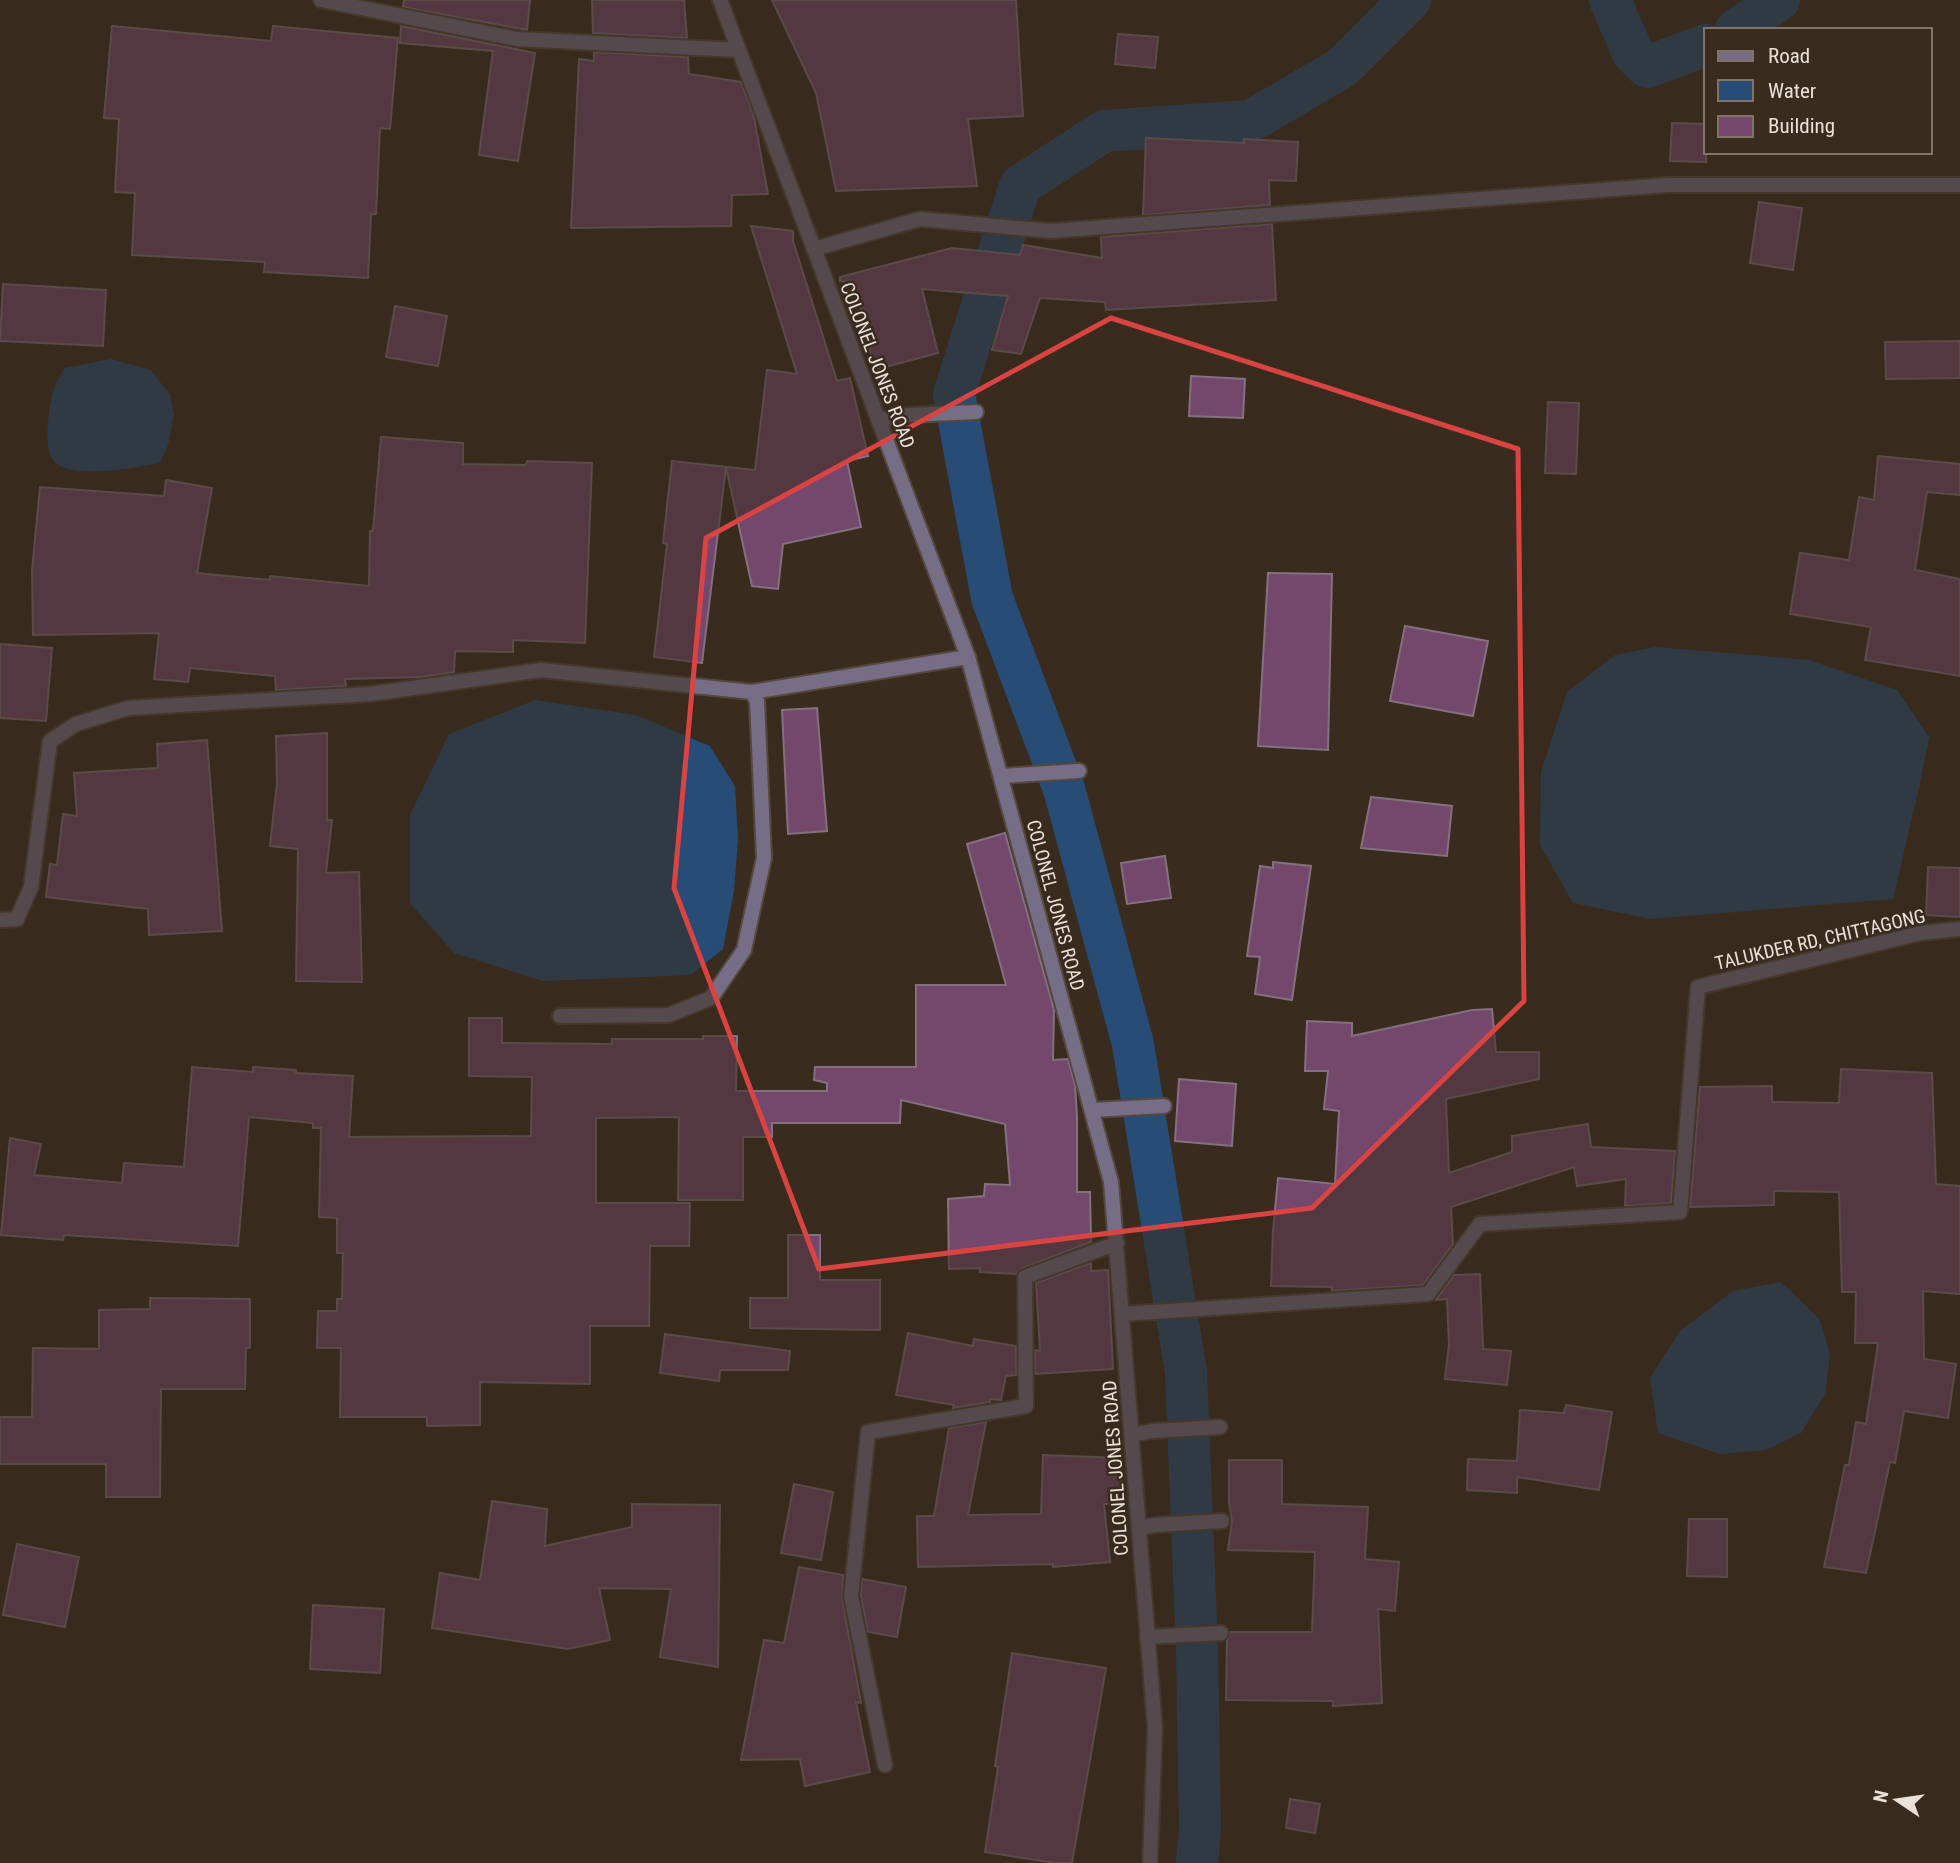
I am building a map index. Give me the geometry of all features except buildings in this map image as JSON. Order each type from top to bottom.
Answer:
[{"type":"street","points":[[321,0],[517,38],[738,50]]},
{"type":"street","name":"COLONEL JONES ROAD","points":[[720,0],[968,657],[1006,775],[1111,1182],[1139,1528],[1152,1636],[1155,1728],[1150,1863]]},
{"type":"street","points":[[814,249],[920,219],[1051,231],[1668,185],[1960,184]]},
{"type":"street","points":[[878,420],[908,415],[976,412]]},
{"type":"street","points":[[0,920],[17,919],[30,887],[50,741],[76,724],[128,708],[370,694],[541,670],[752,692],[968,657]]},
{"type":"street","points":[[560,1016],[669,1015],[711,998],[744,950],[764,858],[757,701],[752,692]]},
{"type":"street","points":[[1006,775],[1079,771]]},
{"type":"street","name":"TALUKDER RD, CHITTAGONG","points":[[1122,1314],[1428,1294],[1480,1224],[1681,1212],[1698,987],[1922,933],[1960,929]]},
{"type":"street","points":[[1094,1110],[1164,1106]]},
{"type":"street","points":[[885,1765],[851,1596],[868,1432],[1026,1406],[1025,1277],[1117,1243]]},
{"type":"street","points":[[1132,1435],[1152,1431],[1220,1427]]},
{"type":"street","points":[[1139,1528],[1222,1521]]},
{"type":"street","points":[[1152,1636],[1221,1633]]},
{"type":"highlighted area","points":[[1111,318],[1518,449],[1524,1001],[1312,1208],[819,1269],[674,888],[706,538]]},
{"type":"water","points":[[111,359],[151,370],[170,395],[174,415],[168,445],[160,463],[104,471],[63,467],[52,458],[48,438],[51,402],[57,381],[65,368]]},
{"type":"water","points":[[1655,647],[1809,660],[1897,690],[1929,737],[1893,899],[1651,919],[1573,903],[1540,845],[1541,772],[1567,692],[1615,655]]},
{"type":"water","points":[[535,700],[636,715],[710,746],[735,786],[738,839],[734,891],[723,949],[691,975],[543,981],[454,953],[410,903],[410,815],[449,734]]},
{"type":"water","points":[[1781,1282],[1820,1320],[1830,1354],[1825,1394],[1801,1433],[1766,1450],[1720,1454],[1658,1433],[1650,1378],[1680,1331],[1733,1291]]},
{"type":"waterway","points":[[1197,1863],[1200,1830],[1197,1648],[1186,1372],[1133,1044],[1064,789],[992,598],[954,394],[1020,186],[1104,131],[1251,121],[1343,67],[1410,0]]},
{"type":"waterway","points":[[1610,0],[1633,53],[1647,67],[1704,46]]},
{"type":"waterway","points":[[1739,28],[1779,0]]}]
